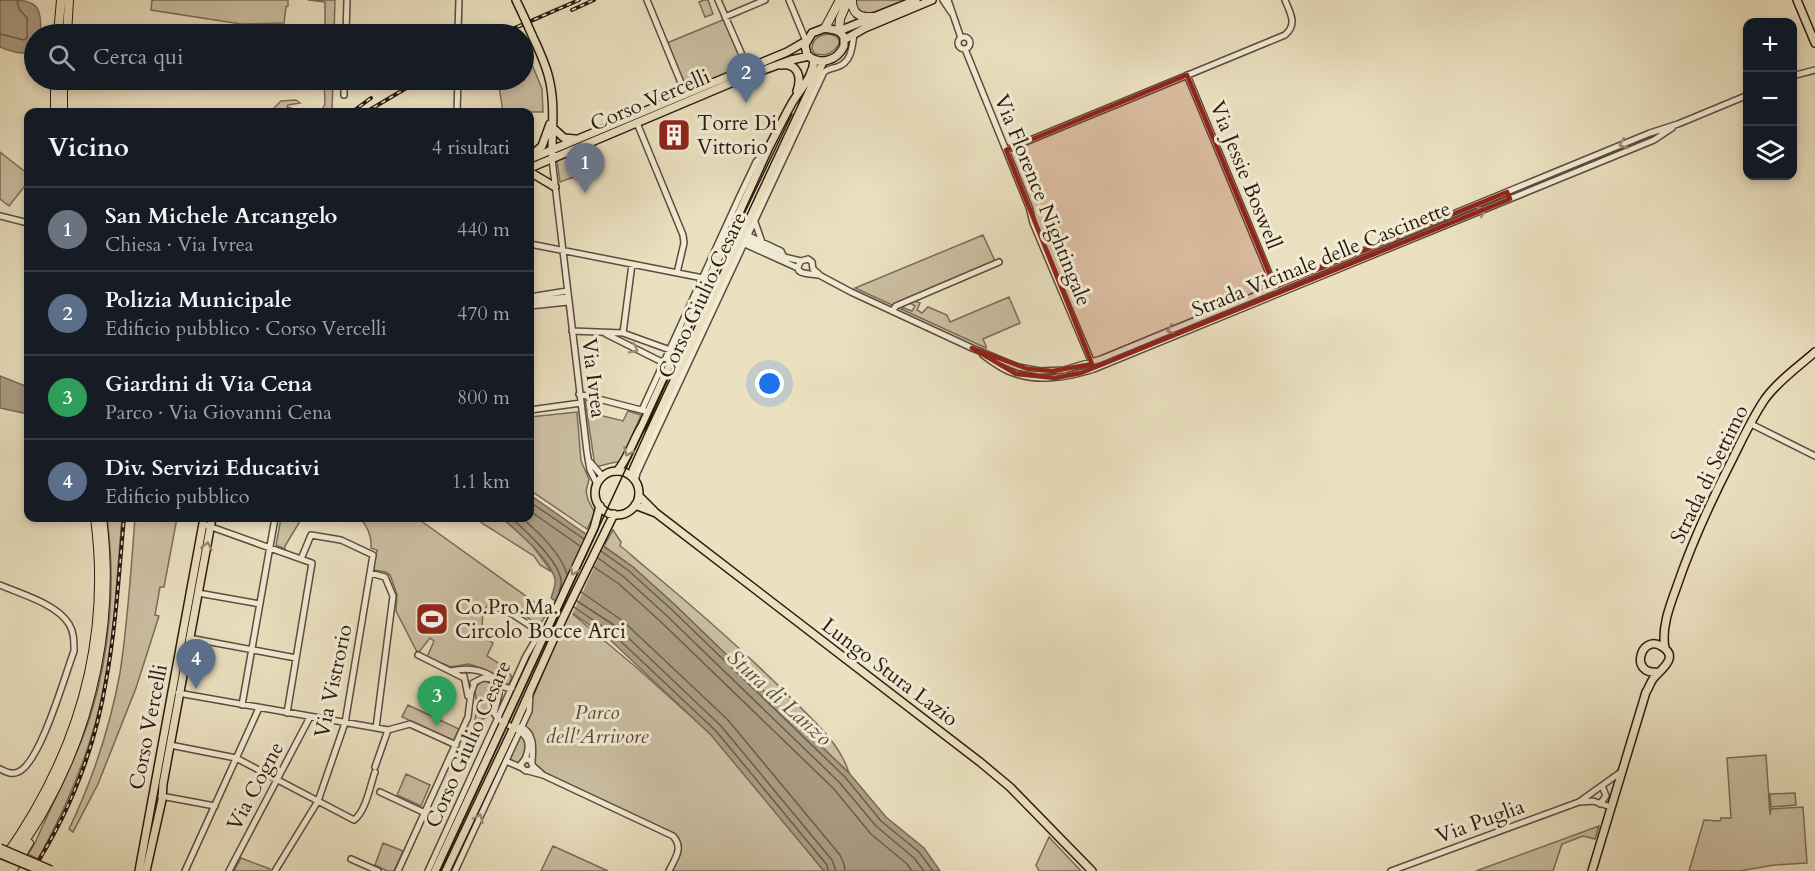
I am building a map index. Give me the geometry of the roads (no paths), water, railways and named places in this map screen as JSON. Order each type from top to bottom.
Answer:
[{"type":"highway","points":[[825,28],[840,0]]},
{"type":"highway","points":[[850,0],[858,15],[872,17]]},
{"type":"highway","points":[[839,31],[840,19],[850,0]]},
{"type":"highway","points":[[60,24],[65,4]]},
{"type":"highway","points":[[65,4],[66,24]]},
{"type":"highway","points":[[55,90],[55,108]]},
{"type":"highway","points":[[63,90],[63,108]]},
{"type":"highway","points":[[0,864],[28,825],[49,786],[79,712],[90,665],[97,613],[98,566],[95,522]]},
{"type":"highway","points":[[12,871],[36,830],[65,769],[90,700],[103,630],[105,548],[102,522]]},
{"type":"highway","points":[[3,871],[45,809]]},
{"type":"main road","points":[[516,0],[527,24]]},
{"type":"main road","points":[[839,31],[916,0]]},
{"type":"main road","points":[[844,40],[865,28],[932,0]]},
{"type":"main road","points":[[1797,0],[1815,44]]},
{"type":"main road","points":[[825,28],[839,31],[844,40],[843,50],[835,58],[823,62],[811,58],[806,48],[806,41],[812,33],[825,28]]},
{"type":"main road","points":[[534,40],[552,90],[552,159]]},
{"type":"main road","name":"Corso Vercelli","points":[[534,168],[749,72],[806,41]]},
{"type":"main road","name":"Corso Vercelli","points":[[534,157],[749,72],[800,57],[811,58]]},
{"type":"main road","name":"Corso Giulio Cesare","points":[[617,471],[726,233],[793,102],[810,76],[813,67],[811,58]]},
{"type":"main road","name":"Corso Giulio Cesare","points":[[634,479],[633,470],[651,430],[744,239],[823,62]]},
{"type":"main road","points":[[777,65],[789,65],[799,74],[800,82],[793,102]]},
{"type":"main road","points":[[534,154],[542,146],[552,119]]},
{"type":"main road","points":[[553,128],[564,138],[580,138]]},
{"type":"main road","points":[[534,173],[555,187]]},
{"type":"main road","name":"Strada di Settimo","points":[[1665,648],[1664,630],[1673,597],[1689,550],[1707,510],[1766,398],[1779,383],[1815,352]]},
{"type":"main road","points":[[617,471],[626,473],[634,479],[639,496],[635,505],[626,513],[606,512],[600,506],[596,495],[597,484],[603,477],[617,471]]},
{"type":"main road","name":"Lungo Stura Lazio","points":[[639,496],[656,513],[1000,778],[1092,871]]},
{"type":"main road","name":"Lungo Stura Lazio","points":[[635,505],[656,513]]},
{"type":"main road","name":"Corso Giulio Cesare","points":[[435,871],[501,721],[594,528],[600,506]]},
{"type":"main road","name":"Corso Giulio Cesare","points":[[446,871],[518,729],[529,692],[614,514]]},
{"type":"main road","name":"Corso Vercelli","points":[[139,871],[203,522]]},
{"type":"main road","name":"Corso Vercelli","points":[[146,871],[162,796],[212,522]]},
{"type":"main road","name":"Strada di Settimo","points":[[1653,644],[1664,630]]},
{"type":"main road","points":[[1592,871],[1646,692],[1669,660],[1665,648],[1653,644],[1646,647],[1641,654],[1641,663],[1650,672],[1659,672]]},
{"type":"main road","points":[[1646,670],[1646,692]]},
{"type":"main road","points":[[0,848],[52,871]]},
{"type":"main road","points":[[0,854],[41,871]]},
{"type":"street","points":[[346,24],[347,0]]},
{"type":"street","points":[[458,24],[459,0]]},
{"type":"street","points":[[647,0],[686,95]]},
{"type":"street","points":[[718,0],[749,72]]},
{"type":"street","points":[[725,17],[765,0]]},
{"type":"street","points":[[789,0],[806,41]]},
{"type":"street","points":[[943,0],[952,14]]},
{"type":"street","points":[[948,0],[952,14]]},
{"type":"street","points":[[1006,150],[1288,33],[1293,22],[1285,0]]},
{"type":"street","name":"Via Florence Nightingale","points":[[952,14],[961,38],[958,42],[959,46],[965,49],[1029,207],[1033,224],[1092,363]]},
{"type":"street","points":[[843,50],[850,55],[854,34]]},
{"type":"street","name":"Corso Giulio Cesare","points":[[744,239],[755,222],[797,124],[824,72],[842,64],[850,55]]},
{"type":"street","points":[[1797,75],[1815,70]]},
{"type":"street","name":"Via Jessie Boswell","points":[[1187,75],[1275,288]]},
{"type":"street","points":[[457,108],[458,90]]},
{"type":"street","name":"Strada Vicinale delle Cascinette","points":[[811,271],[892,311],[1018,367],[1064,370],[1092,363],[1547,175],[1743,97]]},
{"type":"street","points":[[637,123],[683,235],[684,243],[677,273]]},
{"type":"street","name":"Strada Vicinale delle Cascinette","points":[[972,348],[1005,370],[1040,378],[1055,378],[1098,368],[1654,140],[1678,124]]},
{"type":"street","name":"Via Ivrea","points":[[552,159],[579,394],[590,470],[597,484]]},
{"type":"street","points":[[1547,175],[1551,183]]},
{"type":"street","points":[[1507,192],[1510,199]]},
{"type":"street","points":[[0,216],[24,222]]},
{"type":"street","points":[[755,222],[762,242]]},
{"type":"street","points":[[726,233],[744,239],[784,257],[801,261],[810,260],[813,264],[811,271],[802,274],[798,268],[744,239]]},
{"type":"street","name":"Corso Giulio Cesare","points":[[645,411],[664,363],[684,327],[703,278],[726,233]]},
{"type":"street","points":[[744,239],[762,242],[781,251],[784,257]]},
{"type":"street","points":[[534,245],[703,278]]},
{"type":"street","points":[[798,268],[801,261]]},
{"type":"street","points":[[892,311],[896,306],[999,262]]},
{"type":"street","points":[[623,333],[632,264]]},
{"type":"street","points":[[534,297],[568,297]]},
{"type":"street","points":[[534,302],[568,297]]},
{"type":"street","points":[[1235,304],[1238,311]]},
{"type":"street","points":[[572,331],[623,333],[670,350]]},
{"type":"street","points":[[605,333],[664,363]]},
{"type":"street","points":[[657,360],[662,348]]},
{"type":"street","points":[[579,394],[645,411]]},
{"type":"street","points":[[534,409],[581,403]]},
{"type":"street","points":[[1751,424],[1815,456]]},
{"type":"street","points":[[588,459],[603,477]]},
{"type":"street","points":[[206,522],[211,526],[312,563],[287,713]]},
{"type":"street","points":[[242,705],[274,522]]},
{"type":"street","name":"Via Vistrorio","points":[[275,871],[318,801],[345,723],[373,555],[341,540],[311,535],[302,559]]},
{"type":"street","points":[[370,573],[385,577],[393,596],[375,728]]},
{"type":"street","points":[[0,585],[43,603],[69,622],[74,635],[74,651],[32,760],[19,772],[8,773],[0,769]]},
{"type":"street","points":[[198,593],[260,604]]},
{"type":"street","points":[[493,606],[545,632]]},
{"type":"street","name":"Corso Giulio Cesare","points":[[428,871],[501,721],[527,653],[545,632]]},
{"type":"street","points":[[182,636],[296,658]]},
{"type":"street","points":[[418,656],[451,671],[469,683],[486,678],[496,681]]},
{"type":"street","points":[[451,671],[469,669],[484,673],[503,687],[512,688]]},
{"type":"street","points":[[469,669],[465,672],[464,679],[470,700]]},
{"type":"street","points":[[398,871],[468,717],[470,700],[478,676],[476,671]]},
{"type":"street","points":[[496,681],[499,694],[494,713],[501,721],[527,731],[532,740],[533,764],[525,770],[522,762],[528,754],[527,741],[518,729]]},
{"type":"street","points":[[172,691],[388,730],[410,724],[456,745]]},
{"type":"street","points":[[185,871],[259,708]]},
{"type":"street","name":"Via Cogne","points":[[229,871],[310,717]]},
{"type":"street","name":"Corso Giulio Cesare","points":[[454,871],[506,761],[518,729]]},
{"type":"street","points":[[170,745],[236,758],[356,820],[365,801],[388,730]]},
{"type":"street","name":"Corso Giulio Cesare","points":[[525,759],[543,775]]},
{"type":"street","name":"Corso Giulio Cesare","points":[[506,761],[543,775],[673,836],[678,842],[679,850],[669,871]]},
{"type":"street","name":"Via Puglia","points":[[1391,871],[1579,802],[1622,772]]},
{"type":"street","points":[[1601,788],[1615,794]]},
{"type":"street","points":[[1600,804],[1606,796],[1601,788]]},
{"type":"street","points":[[380,792],[424,813]]},
{"type":"street","points":[[152,794],[215,806]]},
{"type":"street","name":"Via Puglia","points":[[1579,802],[1593,801],[1611,807]]},
{"type":"street","points":[[351,859],[378,871]]},
{"type":"water","points":[[0,0],[33,4],[40,14],[41,24],[24,24],[24,53],[0,47]]},
{"type":"water","points":[[0,376],[24,385],[24,413],[0,408]]},
{"type":"water","points":[[534,498],[633,567],[675,605],[849,773],[886,817],[924,848],[940,871],[824,871],[711,735],[608,638],[551,598],[555,579],[547,563],[506,522],[534,522]]},
{"type":"tram line","points":[[440,871],[792,114]]},
{"type":"railway","points":[[524,24],[579,0]]},
{"type":"railway","points":[[572,10],[594,0]]},
{"type":"railway","points":[[373,108],[403,90]]},
{"type":"railway","points":[[357,108],[371,98]]},
{"type":"railway","points":[[32,871],[69,804],[95,731],[112,640],[124,522]]},
{"type":"place","name":"Polizia Municipale","points":[[746,103]]},
{"type":"place","name":"Torre Di Vittorio","points":[[674,135]]},
{"type":"place","name":"San Michele Arcangelo","points":[[585,193]]},
{"type":"place","name":"Co.Pro.Ma. Circolo Bocce Arci","points":[[432,619]]},
{"type":"place","name":"Div. Servizi Educativi","points":[[196,689]]},
{"type":"place","name":"Giardini di Via Cena","points":[[437,726]]},
{"type":"water label","name":"Stura di Lanzo","points":[[780,697]]},
{"type":"park label","name":"Parco dell'Arrivore","points":[[597,724]]}]
